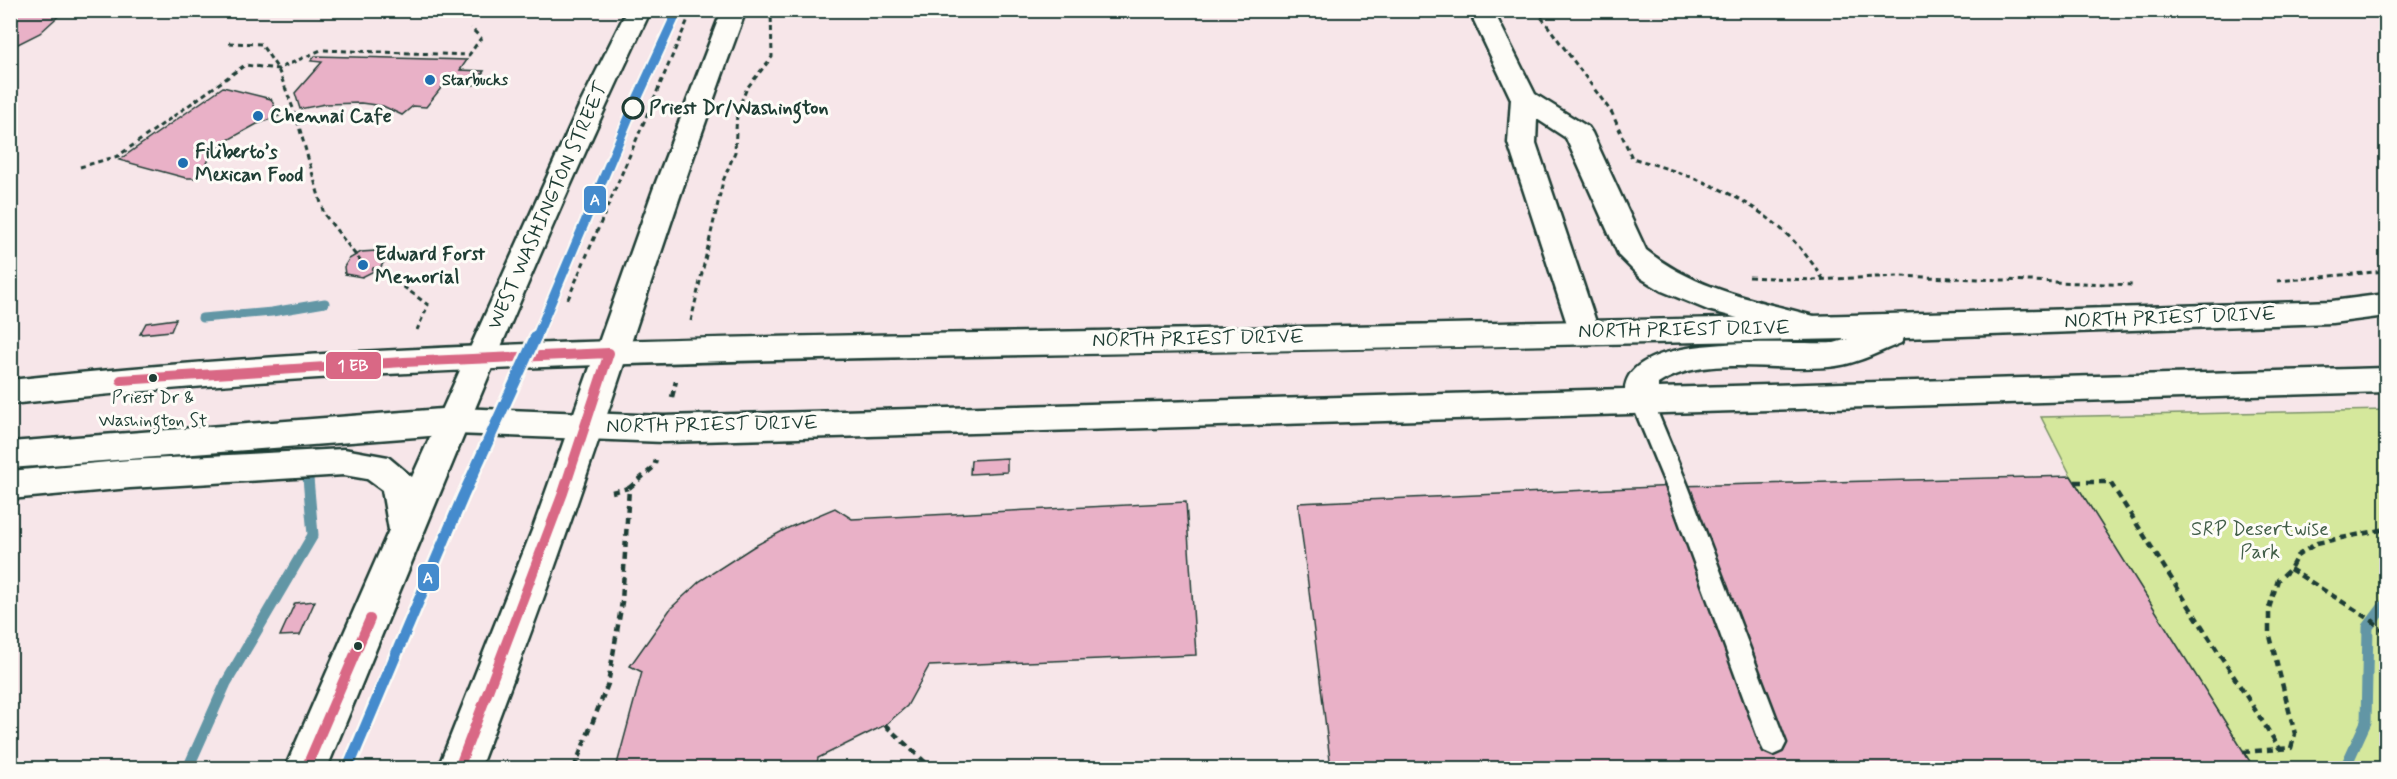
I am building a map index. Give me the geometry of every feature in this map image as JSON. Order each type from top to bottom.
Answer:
[{"type":"main road","name":"WEST WASHINGTON STREET","points":[[306,768],[408,533],[480,358],[592,106],[639,10]]},
{"type":"main road","points":[[459,768],[563,493],[609,353],[692,117],[734,10]]},
{"type":"main road","points":[[1481,10],[1524,99],[1522,143],[1583,331]]},
{"type":"main road","points":[[1524,99],[1578,133],[1634,256],[1650,272],[1682,287],[1732,305],[1816,328]]},
{"type":"main road","name":"NORTH PRIEST DRIVE","points":[[10,392],[121,380],[480,358],[684,350],[1583,331],[1912,327],[2332,312],[2386,305]]},
{"type":"main road","points":[[1641,399],[1642,379],[1653,368],[1683,359],[1837,355],[1912,327]]},
{"type":"main road","name":"NORTH PRIEST DRIVE","points":[[10,455],[455,421],[664,429],[1641,399],[2386,380]]},
{"type":"main road","points":[[10,485],[130,474],[344,462],[376,467],[398,483],[408,533]]},
{"type":"lane","points":[[1641,399],[1677,486],[1773,743]]},
{"type":"path","points":[[568,299],[692,10]]},
{"type":"path","points":[[612,492],[629,488],[654,467],[723,181],[735,152],[737,111],[747,88],[772,57],[771,10]]},
{"type":"path","points":[[1536,10],[1612,113],[1632,158],[1707,182],[1753,204],[1800,245],[1823,279]]},
{"type":"path","points":[[80,166],[118,156],[245,65],[278,69],[321,50],[469,55],[481,38],[471,28]]},
{"type":"path","points":[[229,43],[261,44],[278,69],[296,116],[324,214],[353,248],[355,255],[375,272],[384,274],[428,305],[416,333]]},
{"type":"path","points":[[2270,281],[2386,271]]},
{"type":"path","points":[[1743,276],[1823,279],[1899,276],[2144,285]]},
{"type":"path","points":[[2075,482],[2110,482],[2280,749]]},
{"type":"path","points":[[574,768],[608,684],[622,602],[629,488]]},
{"type":"path","points":[[2243,752],[2291,748],[2295,734],[2268,632],[2269,608],[2278,580],[2290,569],[2297,556],[2317,543],[2386,529]]},
{"type":"path","points":[[2290,569],[2373,621],[2386,634]]},
{"type":"path","points":[[885,725],[926,763]]},
{"type":"green space","name":"SRP Desertwise Park","points":[[2386,410],[2386,768],[2254,768],[2071,476],[2041,417]]},
{"type":"building","points":[[10,10],[65,10],[40,33],[10,48]]},
{"type":"building","points":[[315,56],[467,60],[460,70],[484,71],[474,85],[449,84],[441,88],[426,107],[413,106],[402,115],[383,106],[361,103],[325,104],[300,109],[295,93],[322,62],[311,61]]},
{"type":"building","points":[[223,87],[271,99],[279,116],[257,124],[226,141],[212,154],[199,178],[186,178],[119,160]]},
{"type":"building","name":"Edward Forst Memorial","points":[[376,251],[384,255],[386,259],[380,268],[362,277],[345,274],[344,267],[349,259],[361,252]]},
{"type":"building","points":[[176,319],[171,331],[140,334],[146,323]]},
{"type":"building","points":[[1007,458],[1007,472],[970,474],[971,460]]},
{"type":"building","points":[[2071,476],[2254,768],[1331,768],[1298,503],[1677,486]]},
{"type":"building","points":[[1186,502],[1196,655],[929,666],[907,706],[885,725],[818,758],[816,768],[616,768],[642,672],[630,666],[671,608],[700,581],[788,528],[835,508],[852,519]]},
{"type":"building","points":[[315,601],[300,635],[280,636],[295,603]]},
{"type":"waterway","points":[[202,318],[272,312],[325,303]]},
{"type":"waterway","points":[[188,768],[226,683],[313,535],[308,478]]},
{"type":"waterway","points":[[2345,768],[2366,722],[2368,627],[2386,603]]},
{"type":"transit line","name":"A","points":[[348,768],[463,496],[553,300],[632,110],[678,10]]},
{"type":"transit line","points":[[121,380],[404,362],[609,353],[563,493],[459,768]]},
{"type":"transit line","points":[[306,768],[370,619]]},
{"type":"place","name":"Starbucks","points":[[430,80]]},
{"type":"place","name":"Priest Dr/Washington","points":[[633,108]]},
{"type":"place","name":"Chennai Cafe","points":[[258,116]]},
{"type":"place","name":"Filiberto’s Mexican Food","points":[[183,163]]},
{"type":"place","name":"Edward Forst Memorial","points":[[363,265]]},
{"type":"place","name":"Priest Dr & Washington St","points":[[153,378]]}]
